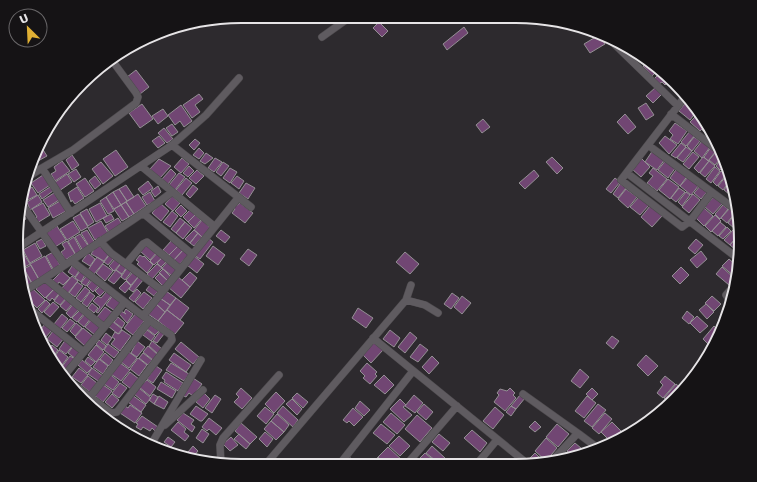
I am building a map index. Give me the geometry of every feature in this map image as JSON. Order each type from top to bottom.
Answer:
[{"type":"street","points":[[322,37],[342,23]]},
{"type":"street","points":[[619,49],[678,106]]},
{"type":"street","points":[[34,173],[73,150],[136,103],[138,97],[114,64]]},
{"type":"street","points":[[23,244],[172,145],[206,115],[239,78]]},
{"type":"street","points":[[682,100],[621,180],[658,210],[682,226],[690,221],[712,192]]},
{"type":"street","points":[[671,114],[713,147]]},
{"type":"street","points":[[172,145],[251,207]]},
{"type":"street","points":[[648,145],[731,206]]},
{"type":"street","points":[[141,166],[214,226]]},
{"type":"street","points":[[42,168],[71,213]]},
{"type":"street","points":[[627,173],[734,255]]},
{"type":"street","points":[[28,289],[46,279],[65,265],[73,262],[100,241],[144,214],[172,192]]},
{"type":"street","points":[[90,397],[146,319],[163,291],[238,198]]},
{"type":"street","points":[[25,210],[65,265]]},
{"type":"street","points":[[144,214],[192,254]]},
{"type":"street","points":[[100,241],[111,253],[163,291]]},
{"type":"street","points":[[126,264],[143,244],[147,242],[180,269]]},
{"type":"street","points":[[73,262],[146,319],[173,338],[115,413],[111,413],[86,394]]},
{"type":"street","points":[[46,279],[104,327]]},
{"type":"street","points":[[270,459],[406,300],[411,285]]},
{"type":"street","points":[[406,300],[421,304],[438,313]]},
{"type":"street","points":[[67,373],[125,302]]},
{"type":"street","points":[[36,314],[84,352]]},
{"type":"street","points":[[373,338],[457,406],[496,441],[520,459]]},
{"type":"street","points":[[153,440],[201,360]]},
{"type":"street","points":[[343,459],[413,371]]},
{"type":"street","points":[[221,458],[220,446],[223,438],[279,375]]},
{"type":"street","points":[[160,429],[178,415],[203,390]]},
{"type":"street","points":[[523,394],[593,444]]},
{"type":"street","points":[[411,459],[457,406]]},
{"type":"street","points":[[557,455],[576,435],[579,434]]},
{"type":"street","points":[[481,459],[496,441]]},
{"type":"building","points":[[380,23],[388,31],[382,37],[373,28]]},
{"type":"building","points":[[464,27],[468,33],[447,50],[443,44]]},
{"type":"building","points":[[594,38],[603,42],[605,44],[590,53],[584,44]]},
{"type":"building","points":[[644,65],[655,73],[652,76],[643,66]]},
{"type":"building","points":[[136,70],[149,87],[140,94],[127,77]]},
{"type":"building","points":[[658,75],[666,84],[665,85],[662,82],[659,84],[654,79]]},
{"type":"building","points":[[656,87],[662,94],[653,103],[646,96]]},
{"type":"building","points":[[199,94],[203,99],[195,105],[200,112],[192,118],[183,105]]},
{"type":"building","points":[[646,103],[654,115],[646,120],[638,108]]},
{"type":"building","points":[[685,103],[694,115],[690,120],[679,111]]},
{"type":"building","points":[[142,104],[153,119],[140,128],[129,113]]},
{"type":"building","points":[[181,105],[192,121],[184,127],[180,121],[175,125],[168,115]]},
{"type":"building","points":[[163,109],[168,116],[158,124],[152,116]]},
{"type":"building","points":[[625,114],[636,127],[628,134],[617,122]]},
{"type":"building","points":[[695,117],[703,128],[700,131],[690,122]]},
{"type":"building","points":[[483,119],[490,127],[482,133],[476,125]]},
{"type":"building","points":[[675,123],[687,131],[678,144],[670,139],[673,135],[669,131]]},
{"type":"building","points":[[172,124],[178,132],[172,136],[166,128]]},
{"type":"building","points":[[164,128],[173,139],[167,143],[158,133]]},
{"type":"building","points":[[690,131],[695,135],[686,146],[681,142]]},
{"type":"building","points":[[159,136],[165,143],[158,148],[152,141]]},
{"type":"building","points":[[665,136],[677,145],[669,154],[659,143]]},
{"type":"building","points":[[694,137],[700,141],[692,151],[687,146]]},
{"type":"building","points":[[195,139],[200,143],[194,150],[189,145]]},
{"type":"building","points":[[702,141],[710,147],[702,158],[694,151]]},
{"type":"building","points":[[681,143],[686,147],[676,158],[671,155]]},
{"type":"building","points":[[686,147],[692,151],[683,162],[677,158]]},
{"type":"building","points":[[711,147],[714,149],[715,152],[708,161],[704,157]]},
{"type":"building","points":[[199,148],[204,153],[199,159],[193,155]]},
{"type":"building","points":[[43,150],[47,156],[39,160]]},
{"type":"building","points":[[116,150],[128,167],[115,176],[103,159]]},
{"type":"building","points":[[653,150],[665,159],[657,170],[645,162]]},
{"type":"building","points":[[693,152],[699,157],[689,169],[683,164]]},
{"type":"building","points":[[206,153],[213,158],[205,164],[200,161]]},
{"type":"building","points":[[715,153],[718,161],[715,165],[709,160]]},
{"type":"building","points":[[72,155],[79,165],[72,170],[66,160]]},
{"type":"building","points":[[552,157],[563,168],[557,174],[546,162]]},
{"type":"building","points":[[703,157],[709,161],[699,173],[694,168]]},
{"type":"building","points":[[182,158],[189,164],[181,173],[174,167]]},
{"type":"building","points":[[215,158],[222,162],[214,172],[208,168]]},
{"type":"building","points":[[159,159],[171,166],[160,178],[150,169]]},
{"type":"building","points":[[642,159],[650,167],[641,177],[632,169]]},
{"type":"building","points":[[666,160],[676,167],[668,178],[658,170]]},
{"type":"building","points":[[62,161],[70,171],[55,181],[51,174],[56,171],[54,167]]},
{"type":"building","points":[[709,161],[715,166],[705,177],[700,173]]},
{"type":"building","points":[[101,162],[113,176],[103,184],[92,169]]},
{"type":"building","points":[[223,162],[229,166],[221,176],[216,172]]},
{"type":"building","points":[[719,162],[721,169],[720,170],[716,166]]},
{"type":"building","points":[[189,166],[194,171],[188,177],[183,173]]},
{"type":"building","points":[[678,167],[688,175],[680,186],[670,178]]},
{"type":"building","points":[[715,167],[720,171],[711,183],[706,179]]},
{"type":"building","points":[[230,168],[237,172],[230,183],[223,178]]},
{"type":"building","points":[[653,168],[667,179],[657,191],[647,183],[653,176],[649,173]]},
{"type":"building","points":[[76,169],[81,177],[74,182],[68,174]]},
{"type":"building","points":[[171,169],[176,174],[168,184],[162,179]]},
{"type":"building","points":[[197,170],[204,176],[196,184],[189,178]]},
{"type":"building","points":[[534,170],[539,176],[525,189],[519,183]]},
{"type":"building","points":[[721,171],[722,172],[724,177],[717,186],[713,182]]},
{"type":"building","points":[[179,173],[185,177],[175,190],[169,185]]},
{"type":"building","points":[[67,174],[72,182],[59,191],[54,183]]},
{"type":"building","points":[[43,175],[50,185],[38,193],[31,183]]},
{"type":"building","points":[[95,176],[101,184],[95,189],[89,181]]},
{"type":"building","points":[[237,176],[244,181],[239,189],[231,183]]},
{"type":"building","points":[[689,176],[699,185],[691,195],[680,186]]},
{"type":"building","points":[[85,178],[94,191],[85,197],[76,184]]},
{"type":"building","points":[[186,178],[192,183],[182,195],[176,190]]},
{"type":"building","points":[[615,178],[620,182],[611,193],[606,189]]},
{"type":"building","points":[[725,178],[727,185],[723,190],[718,186]]},
{"type":"building","points":[[668,179],[679,187],[670,199],[659,190]]},
{"type":"building","points":[[148,181],[153,188],[143,195],[138,189]]},
{"type":"building","points":[[246,183],[255,188],[248,199],[239,193]]},
{"type":"building","points":[[620,184],[626,188],[618,198],[613,194]]},
{"type":"building","points":[[126,185],[134,197],[127,201],[119,189]]},
{"type":"building","points":[[193,185],[198,189],[190,198],[186,194]]},
{"type":"building","points":[[701,185],[708,191],[701,199],[694,193]]},
{"type":"building","points":[[158,186],[161,192],[155,197],[151,191]]},
{"type":"building","points":[[727,186],[729,194],[724,190]]},
{"type":"building","points":[[32,187],[37,195],[27,201],[27,198],[29,189]]},
{"type":"building","points":[[50,187],[53,191],[42,199],[39,194]]},
{"type":"building","points":[[77,187],[84,198],[75,204],[72,200],[71,202],[68,193]]},
{"type":"building","points":[[679,188],[685,192],[676,202],[671,198]]},
{"type":"building","points":[[119,189],[127,201],[121,205],[113,192]]},
{"type":"building","points":[[626,189],[637,197],[628,208],[618,199]]},
{"type":"building","points":[[113,192],[121,205],[114,209],[106,197]]},
{"type":"building","points":[[150,192],[155,201],[147,205],[142,197]]},
{"type":"building","points":[[686,192],[690,195],[682,206],[678,202]]},
{"type":"building","points":[[54,193],[59,200],[48,207],[43,200]]},
{"type":"building","points":[[138,194],[146,206],[134,214],[126,202]]},
{"type":"building","points":[[693,194],[700,200],[689,213],[682,207]]},
{"type":"building","points":[[38,195],[42,202],[30,210],[27,202]]},
{"type":"building","points":[[172,196],[180,203],[173,211],[165,204]]},
{"type":"building","points":[[714,196],[723,203],[713,214],[705,207]]},
{"type":"building","points":[[106,197],[114,211],[108,214],[100,201]]},
{"type":"building","points":[[639,197],[649,205],[640,215],[630,207]]},
{"type":"building","points":[[60,201],[66,211],[53,218],[48,208]]},
{"type":"building","points":[[126,202],[134,214],[129,217],[121,205]]},
{"type":"building","points":[[43,203],[50,215],[37,223],[35,219],[37,217],[32,209]]},
{"type":"building","points":[[100,203],[107,216],[96,222],[89,209]]},
{"type":"building","points":[[160,203],[169,211],[161,221],[152,213]]},
{"type":"building","points":[[240,203],[253,213],[245,223],[232,213],[235,209],[233,208]]},
{"type":"building","points":[[121,205],[129,217],[122,221],[114,209]]},
{"type":"building","points":[[181,205],[187,211],[181,217],[175,211]]},
{"type":"building","points":[[723,205],[728,209],[720,219],[715,214]]},
{"type":"building","points":[[650,206],[662,216],[652,227],[641,217]]},
{"type":"building","points":[[704,208],[713,216],[704,226],[696,218]]},
{"type":"building","points":[[87,209],[94,222],[88,226],[80,213]]},
{"type":"building","points":[[729,209],[732,211],[732,216],[727,223],[721,218]]},
{"type":"building","points":[[190,210],[195,215],[188,222],[183,217]]},
{"type":"building","points":[[172,211],[178,216],[170,227],[163,222]]},
{"type":"building","points":[[80,214],[88,227],[81,231],[73,218]]},
{"type":"building","points":[[111,214],[114,219],[106,223],[103,218]]},
{"type":"building","points":[[195,215],[201,220],[194,228],[188,222]]},
{"type":"building","points":[[715,215],[721,221],[711,232],[705,226]]},
{"type":"building","points":[[733,217],[734,228],[728,223]]},
{"type":"building","points":[[118,218],[122,224],[109,232],[105,226]]},
{"type":"building","points":[[180,218],[185,222],[176,233],[171,229]]},
{"type":"building","points":[[202,220],[210,228],[202,237],[194,230]]},
{"type":"building","points":[[73,221],[80,232],[67,240],[60,229]]},
{"type":"building","points":[[101,221],[108,233],[95,240],[88,228]]},
{"type":"building","points":[[185,222],[192,228],[183,239],[176,233]]},
{"type":"building","points":[[720,222],[726,227],[718,236],[712,231]]},
{"type":"building","points":[[57,226],[66,240],[55,247],[46,233]]},
{"type":"building","points":[[727,227],[731,231],[723,239],[719,236]]},
{"type":"building","points":[[87,230],[95,243],[89,246],[81,233]]},
{"type":"building","points":[[194,230],[198,233],[190,243],[185,239]]},
{"type":"building","points":[[221,230],[230,237],[225,243],[216,236]]},
{"type":"building","points":[[734,231],[734,240],[730,245],[724,240]]},
{"type":"building","points":[[198,233],[202,237],[194,246],[190,243]]},
{"type":"building","points":[[80,234],[89,247],[83,251],[75,237]]},
{"type":"building","points":[[74,237],[82,252],[76,255],[68,241]]},
{"type":"building","points":[[208,238],[213,242],[200,259],[194,255]]},
{"type":"building","points":[[42,239],[46,246],[40,249],[36,242]]},
{"type":"building","points":[[696,239],[703,245],[695,254],[688,248]]},
{"type":"building","points":[[172,240],[178,246],[169,255],[163,250]]},
{"type":"building","points":[[734,240],[734,248],[730,245]]},
{"type":"building","points":[[67,241],[75,254],[65,260],[61,252],[65,249],[62,244]]},
{"type":"building","points":[[35,243],[42,256],[30,263],[23,250]]},
{"type":"building","points":[[147,244],[157,252],[150,260],[140,251]]},
{"type":"building","points":[[99,246],[110,253],[104,261],[91,254],[95,248]]},
{"type":"building","points":[[178,246],[183,250],[174,260],[169,255]]},
{"type":"building","points":[[213,246],[225,255],[218,265],[206,256]]},
{"type":"building","points":[[248,249],[257,255],[249,266],[240,259]]},
{"type":"building","points":[[183,250],[188,255],[179,265],[174,260]]},
{"type":"building","points":[[159,251],[164,256],[154,265],[150,261]]},
{"type":"building","points":[[701,251],[707,259],[697,268],[690,260]]},
{"type":"building","points":[[53,252],[60,265],[53,269],[46,256]]},
{"type":"building","points":[[405,252],[419,264],[410,274],[396,262]]},
{"type":"building","points":[[23,253],[30,264],[25,267]]},
{"type":"building","points":[[88,253],[95,259],[90,266],[82,261]]},
{"type":"building","points":[[110,254],[114,258],[108,265],[104,262]]},
{"type":"building","points":[[140,255],[143,257],[144,256],[153,265],[147,273],[137,264],[139,262],[136,260]]},
{"type":"building","points":[[45,256],[53,271],[39,279],[30,264]]},
{"type":"building","points":[[164,256],[168,260],[161,267],[157,263]]},
{"type":"building","points":[[194,256],[204,264],[197,273],[187,265]]},
{"type":"building","points":[[97,257],[104,262],[94,274],[88,270]]},
{"type":"building","points":[[116,258],[121,263],[114,271],[109,266]]},
{"type":"building","points":[[729,259],[733,262],[731,274],[722,266]]},
{"type":"building","points":[[169,260],[178,269],[172,276],[162,268]]},
{"type":"building","points":[[122,262],[127,267],[122,274],[116,270]]},
{"type":"building","points":[[103,264],[113,271],[105,281],[96,273]]},
{"type":"building","points":[[157,264],[162,268],[152,279],[147,274]]},
{"type":"building","points":[[31,265],[39,280],[32,283],[25,268]]},
{"type":"building","points":[[72,266],[79,271],[75,277],[68,272]]},
{"type":"building","points":[[681,267],[689,275],[680,284],[672,276]]},
{"type":"building","points":[[722,267],[731,275],[730,284],[729,285],[716,274]]},
{"type":"building","points":[[127,268],[132,271],[125,280],[121,277]]},
{"type":"building","points":[[163,269],[171,277],[168,281],[159,273]]},
{"type":"building","points":[[116,270],[122,275],[114,284],[108,280]]},
{"type":"building","points":[[62,271],[70,278],[63,285],[59,282],[57,285],[53,280]]},
{"type":"building","points":[[80,271],[85,275],[81,282],[75,278]]},
{"type":"building","points":[[134,271],[139,276],[131,285],[126,280]]},
{"type":"building","points":[[25,272],[32,284],[28,286]]},
{"type":"building","points":[[190,272],[197,278],[190,287],[182,280]]},
{"type":"building","points":[[160,273],[168,281],[163,286],[155,278]]},
{"type":"building","points":[[87,275],[91,279],[86,286],[81,283]]},
{"type":"building","points":[[72,276],[78,281],[68,293],[62,288]]},
{"type":"building","points":[[139,276],[144,279],[133,292],[129,289]]},
{"type":"building","points":[[177,276],[190,287],[181,298],[168,287]]},
{"type":"building","points":[[93,279],[99,285],[93,292],[87,286]]},
{"type":"building","points":[[45,280],[54,289],[45,298],[36,289]]},
{"type":"building","points":[[126,281],[131,286],[125,293],[119,288]]},
{"type":"building","points":[[77,282],[83,286],[75,297],[69,293]]},
{"type":"building","points":[[150,285],[158,291],[154,296],[146,290]]},
{"type":"building","points":[[100,286],[105,291],[100,296],[95,291]]},
{"type":"building","points":[[85,287],[90,291],[81,302],[76,298]]},
{"type":"building","points":[[32,288],[45,300],[37,308],[32,303],[29,292]]},
{"type":"building","points":[[55,288],[60,292],[54,300],[52,298],[50,301],[46,298]]},
{"type":"building","points":[[137,289],[141,293],[134,302],[129,298]]},
{"type":"building","points":[[107,291],[112,295],[98,313],[96,312],[100,307],[93,301],[98,296],[101,298]]},
{"type":"building","points":[[166,291],[176,298],[170,305],[160,298]]},
{"type":"building","points":[[61,292],[67,297],[60,305],[54,301]]},
{"type":"building","points":[[90,292],[95,296],[87,307],[82,303]]},
{"type":"building","points":[[144,292],[152,298],[143,309],[135,302]]},
{"type":"building","points":[[452,293],[459,298],[451,309],[444,304]]},
{"type":"building","points":[[113,295],[122,301],[115,311],[106,305]]},
{"type":"building","points":[[462,296],[471,303],[462,314],[454,307]]},
{"type":"building","points":[[712,296],[721,304],[714,311],[705,303]]},
{"type":"building","points":[[67,298],[73,303],[66,311],[60,306]]},
{"type":"building","points":[[160,298],[170,305],[165,312],[156,304]]},
{"type":"building","points":[[176,298],[189,308],[180,320],[167,310]]},
{"type":"building","points":[[46,300],[50,304],[42,313],[38,309]]},
{"type":"building","points":[[53,302],[59,307],[50,317],[44,312]]},
{"type":"building","points":[[74,303],[80,308],[71,318],[66,313]]},
{"type":"building","points":[[92,303],[98,308],[94,313],[88,308]]},
{"type":"building","points":[[156,304],[165,312],[158,321],[148,314]]},
{"type":"building","points":[[706,304],[714,312],[707,319],[699,310]]},
{"type":"building","points":[[105,307],[113,313],[104,323],[97,317]]},
{"type":"building","points":[[358,308],[373,318],[366,328],[352,318]]},
{"type":"building","points":[[81,309],[85,312],[77,322],[72,318]]},
{"type":"building","points":[[126,309],[133,314],[127,323],[119,314],[121,311],[126,314],[124,312]]},
{"type":"building","points":[[167,310],[184,323],[175,334],[158,321]]},
{"type":"building","points":[[687,311],[694,317],[689,324],[682,318]]},
{"type":"building","points":[[86,313],[91,318],[84,327],[78,322]]},
{"type":"building","points":[[136,313],[145,320],[133,335],[124,328]]},
{"type":"building","points":[[62,314],[68,319],[60,329],[54,324]]},
{"type":"building","points":[[697,316],[708,326],[700,333],[690,323]]},
{"type":"building","points":[[118,317],[125,323],[122,328],[114,322]]},
{"type":"building","points":[[70,319],[75,323],[67,332],[62,328]]},
{"type":"building","points":[[92,319],[102,327],[95,335],[85,327]]},
{"type":"building","points":[[112,321],[122,329],[118,334],[108,326]]},
{"type":"building","points":[[46,323],[53,329],[45,338],[42,328]]},
{"type":"building","points":[[76,323],[82,328],[75,336],[70,331]]},
{"type":"building","points":[[150,325],[159,331],[155,335],[147,329]]},
{"type":"building","points":[[714,326],[716,328],[708,344],[703,339]]},
{"type":"building","points":[[83,328],[94,337],[86,347],[75,337]]},
{"type":"building","points":[[122,330],[131,336],[120,351],[111,344],[115,339],[112,337],[115,332],[119,334]]},
{"type":"building","points":[[147,330],[155,336],[151,341],[143,335]]},
{"type":"building","points":[[390,330],[400,338],[394,347],[383,339]]},
{"type":"building","points":[[53,331],[64,338],[57,347],[47,339]]},
{"type":"building","points":[[160,331],[164,334],[157,343],[153,341]]},
{"type":"building","points":[[410,332],[417,338],[405,353],[398,347]]},
{"type":"building","points":[[106,333],[112,338],[107,345],[101,340]]},
{"type":"building","points":[[612,336],[619,341],[613,349],[606,343]]},
{"type":"building","points":[[66,339],[74,344],[66,354],[59,349]]},
{"type":"building","points":[[99,340],[106,346],[103,350],[96,344]]},
{"type":"building","points":[[137,341],[145,347],[137,357],[131,353]]},
{"type":"building","points":[[152,341],[162,349],[158,354],[149,346]]},
{"type":"building","points":[[181,342],[199,357],[193,364],[175,349]]},
{"type":"building","points":[[374,342],[383,350],[371,363],[363,355]]},
{"type":"building","points":[[108,344],[119,352],[114,358],[104,350]]},
{"type":"building","points":[[420,344],[428,350],[418,362],[410,357]]},
{"type":"building","points":[[52,345],[58,350],[55,354],[52,350],[50,347]]},
{"type":"building","points":[[74,345],[82,351],[76,359],[68,353]]},
{"type":"building","points":[[96,345],[104,352],[96,362],[88,355]]},
{"type":"building","points":[[148,346],[157,354],[153,360],[143,352]]},
{"type":"building","points":[[59,350],[68,357],[62,365],[56,355]]},
{"type":"building","points":[[129,352],[137,358],[129,368],[121,362]]},
{"type":"building","points":[[105,353],[113,360],[109,366],[100,359]]},
{"type":"building","points":[[143,353],[152,360],[148,365],[139,358]]},
{"type":"building","points":[[174,353],[191,365],[186,372],[169,360]]},
{"type":"building","points":[[646,355],[658,366],[648,376],[637,365]]},
{"type":"building","points":[[70,356],[75,359],[66,372],[63,366]]},
{"type":"building","points":[[432,356],[439,363],[429,374],[422,367]]},
{"type":"building","points":[[88,357],[95,362],[91,366],[85,361]]},
{"type":"building","points":[[138,358],[147,365],[139,376],[130,369]]},
{"type":"building","points":[[99,359],[108,366],[103,374],[93,367]]},
{"type":"building","points":[[82,360],[92,368],[87,373],[78,365]]},
{"type":"building","points":[[120,363],[130,370],[121,381],[111,374]]},
{"type":"building","points":[[171,363],[189,374],[184,381],[166,370]]},
{"type":"building","points":[[367,363],[377,372],[375,374],[377,376],[370,384],[363,378],[365,376],[360,371]]},
{"type":"building","points":[[156,366],[162,370],[153,383],[147,379]]},
{"type":"building","points":[[79,368],[88,375],[81,383],[72,377]]},
{"type":"building","points":[[92,368],[103,376],[98,381],[88,374]]},
{"type":"building","points":[[580,369],[589,377],[580,388],[571,381]]},
{"type":"building","points":[[130,372],[139,379],[131,389],[122,382]]},
{"type":"building","points":[[166,372],[183,383],[178,391],[164,382],[165,380],[162,378]]},
{"type":"building","points":[[111,375],[119,382],[113,390],[104,384]]},
{"type":"building","points":[[384,375],[394,385],[385,394],[374,385]]},
{"type":"building","points":[[88,376],[97,383],[90,392],[81,385]]},
{"type":"building","points":[[665,376],[675,384],[663,398],[657,393],[663,385],[660,382]]},
{"type":"building","points":[[193,378],[202,384],[193,396],[189,393],[186,397],[182,395]]},
{"type":"building","points":[[147,380],[156,387],[150,396],[139,387]]},
{"type":"building","points":[[161,382],[176,391],[172,398],[157,389]]},
{"type":"building","points":[[120,383],[127,388],[119,398],[112,393]]},
{"type":"building","points":[[676,384],[679,386],[666,399],[664,398]]},
{"type":"building","points":[[103,385],[112,391],[103,402],[95,396]]},
{"type":"building","points":[[139,388],[151,398],[146,404],[134,394]]},
{"type":"building","points":[[241,388],[252,398],[242,409],[234,402],[239,397],[236,394]]},
{"type":"building","points":[[510,388],[515,393],[513,395],[516,398],[505,411],[494,402],[499,395],[497,393],[500,389],[507,391]]},
{"type":"building","points":[[592,388],[598,394],[592,400],[586,394]]},
{"type":"building","points":[[276,392],[285,401],[274,413],[265,404]]},
{"type":"building","points":[[204,393],[210,399],[203,408],[196,402]]},
{"type":"building","points":[[297,393],[308,402],[303,408],[292,398]]},
{"type":"building","points":[[112,394],[119,400],[112,408],[105,402]]},
{"type":"building","points":[[153,394],[158,397],[154,404],[149,400]]},
{"type":"building","points":[[132,395],[146,405],[141,412],[128,402]]},
{"type":"building","points":[[215,395],[221,399],[212,413],[205,408]]},
{"type":"building","points":[[414,395],[423,403],[415,413],[405,406]]},
{"type":"building","points":[[520,395],[525,398],[516,409],[511,406]]},
{"type":"building","points":[[159,396],[168,402],[164,409],[154,404]]},
{"type":"building","points":[[587,396],[596,403],[584,418],[575,411]]},
{"type":"building","points":[[292,399],[302,409],[297,415],[286,404]]},
{"type":"building","points":[[400,399],[406,405],[403,407],[412,415],[404,422],[390,409]]},
{"type":"building","points":[[360,401],[370,410],[364,416],[355,408]]},
{"type":"building","points":[[424,404],[433,412],[426,420],[417,412]]},
{"type":"building","points":[[598,404],[606,410],[592,427],[584,421]]},
{"type":"building","points":[[130,405],[142,413],[135,423],[120,413],[125,406],[128,408]]},
{"type":"building","points":[[196,406],[208,414],[202,421],[190,414]]},
{"type":"building","points":[[283,406],[298,420],[293,427],[277,413]]},
{"type":"building","points":[[511,406],[516,409],[511,416],[506,412]]},
{"type":"building","points":[[265,407],[274,414],[266,424],[257,416]]},
{"type":"building","points":[[495,407],[504,415],[493,429],[483,421]]},
{"type":"building","points":[[353,408],[363,417],[354,426],[349,421],[347,423],[343,420]]},
{"type":"building","points":[[183,413],[194,420],[191,424],[195,427],[192,432],[177,420]]},
{"type":"building","points":[[391,413],[405,425],[397,434],[383,422]]},
{"type":"building","points":[[605,413],[612,419],[599,434],[592,428]]},
{"type":"building","points":[[277,414],[289,425],[284,432],[271,421]]},
{"type":"building","points":[[417,415],[432,428],[420,442],[405,429]]},
{"type":"building","points":[[142,416],[158,427],[155,431],[152,428],[150,431],[143,427],[141,430],[136,427],[138,424],[136,423]]},
{"type":"building","points":[[209,418],[222,428],[216,435],[209,429],[207,431],[202,427]]},
{"type":"building","points":[[271,421],[284,432],[276,440],[264,429]]},
{"type":"building","points":[[535,421],[541,427],[535,432],[529,427]]},
{"type":"building","points":[[178,422],[186,429],[184,432],[189,436],[185,441],[171,430]]},
{"type":"building","points":[[612,422],[621,431],[608,439],[601,432]]},
{"type":"building","points":[[241,423],[257,437],[250,444],[235,431]]},
{"type":"building","points":[[381,424],[395,435],[387,444],[373,433]]},
{"type":"building","points":[[557,424],[569,434],[558,447],[546,437]]},
{"type":"building","points":[[202,429],[209,434],[203,443],[196,438]]},
{"type":"building","points":[[472,430],[487,443],[480,452],[464,438]]},
{"type":"building","points":[[265,432],[273,439],[267,447],[259,439]]},
{"type":"building","points":[[239,434],[250,444],[246,449],[234,439]]},
{"type":"building","points":[[439,434],[450,443],[443,451],[432,442]]},
{"type":"building","points":[[399,436],[410,446],[400,456],[389,446]]},
{"type":"building","points":[[168,437],[175,442],[171,447],[164,442]]},
{"type":"building","points":[[231,437],[238,445],[230,451],[223,444]]},
{"type":"building","points":[[546,438],[557,448],[550,456],[542,457],[535,451]]},
{"type":"building","points":[[575,443],[582,449],[569,453],[567,451]]},
{"type":"building","points":[[193,446],[198,451],[195,454],[188,452]]},
{"type":"building","points":[[432,446],[445,458],[434,459],[426,453]]},
{"type":"building","points":[[388,447],[401,459],[380,459],[378,457]]},
{"type":"building","points":[[425,453],[432,459],[421,459],[420,458]]},
{"type":"building","points":[[535,453],[540,458],[530,459]]}]
